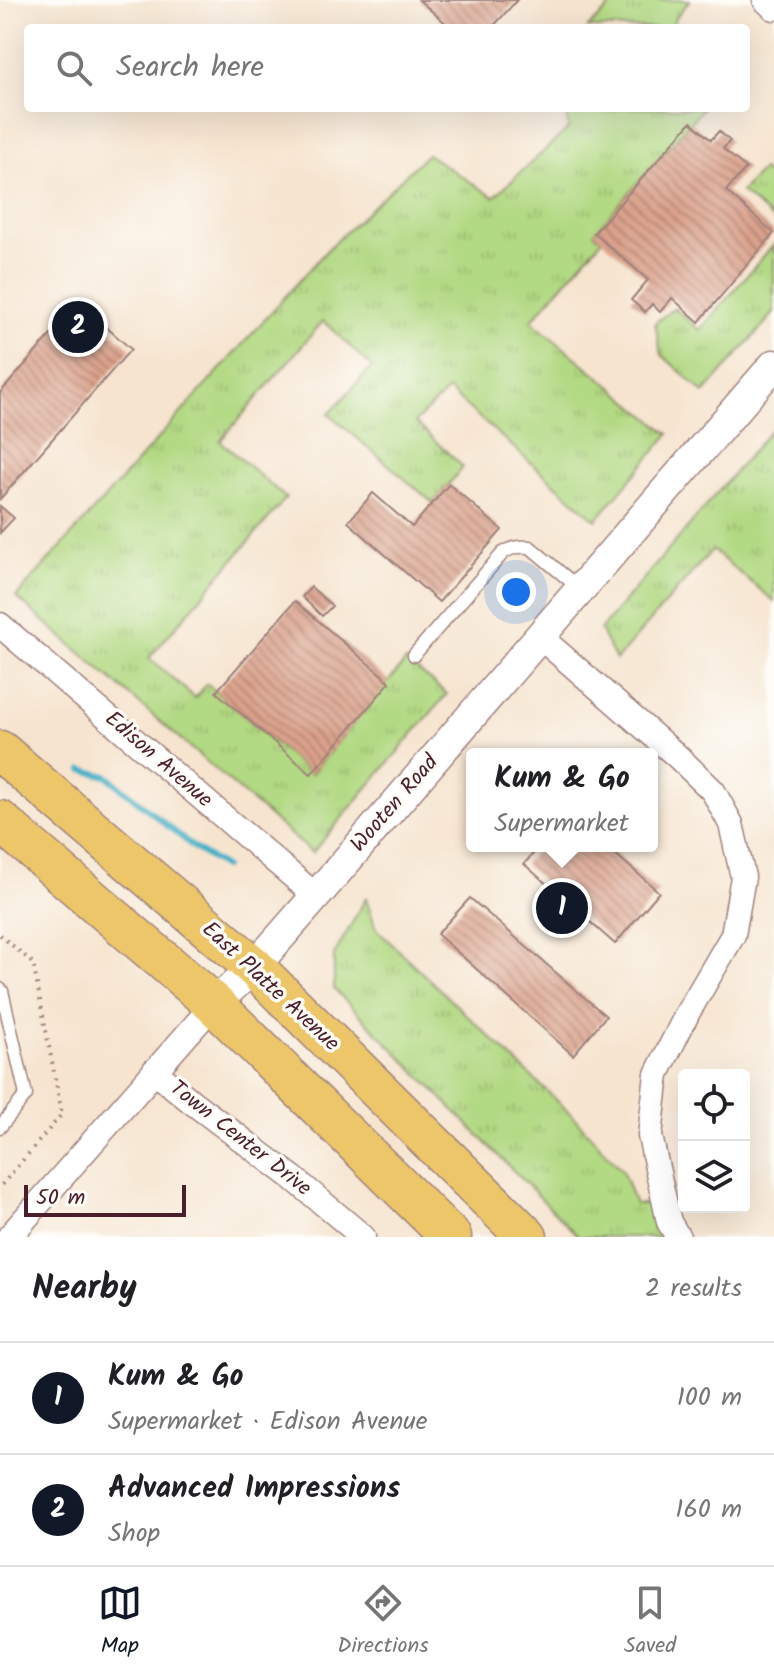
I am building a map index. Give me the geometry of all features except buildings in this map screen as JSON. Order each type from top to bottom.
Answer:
[{"type":"highway","name":"East Platte Avenue","points":[[0,751],[254,967],[527,1237]]},
{"type":"highway","points":[[0,821],[214,1004],[451,1237]]},
{"type":"street","points":[[765,0],[774,8]]},
{"type":"street","name":"Wooten Road","points":[[9,1237],[214,1004],[254,967],[774,365]]},
{"type":"street","name":"Edison Avenue","points":[[0,625],[316,896]]},
{"type":"street","points":[[539,636],[713,791],[731,824],[743,877],[733,935],[688,1012],[657,1074],[650,1136],[669,1222],[678,1237]]},
{"type":"street","name":"Town Center Drive","points":[[154,1071],[293,1178],[363,1237]]},
{"type":"lane","points":[[414,655],[509,549],[530,547],[580,589]]},
{"type":"lane","points":[[0,989],[26,1095],[0,1127]]},
{"type":"path","points":[[0,935],[33,963],[62,1114],[0,1187]]},
{"type":"green space","points":[[617,0],[690,0],[673,24],[592,24]]},
{"type":"green space","points":[[565,112],[700,112],[594,233],[602,240],[531,321],[669,434],[596,520],[448,390],[415,422],[463,467],[433,503],[329,414],[372,367],[323,321],[220,441],[286,498],[149,658],[195,698],[207,684],[311,774],[406,661],[447,694],[312,853],[16,597],[327,250],[427,154],[494,197],[569,128]]},
{"type":"green space","points":[[762,170],[774,180],[774,220],[741,192]]},
{"type":"green space","points":[[774,244],[774,313],[704,393],[661,354],[655,323],[674,308],[700,330]]},
{"type":"green space","points":[[774,426],[774,601],[712,550],[616,660],[600,630]]},
{"type":"green space","points":[[366,898],[376,929],[570,1113],[622,1170],[635,1204],[648,1204],[662,1237],[579,1237],[334,989],[334,955]]},
{"type":"waterway","points":[[83,770],[107,776],[197,850],[224,867]]},
{"type":"place","name":"Advanced Impressions","points":[[78,327]]},
{"type":"place","name":"Kum & Go","points":[[562,908]]}]
